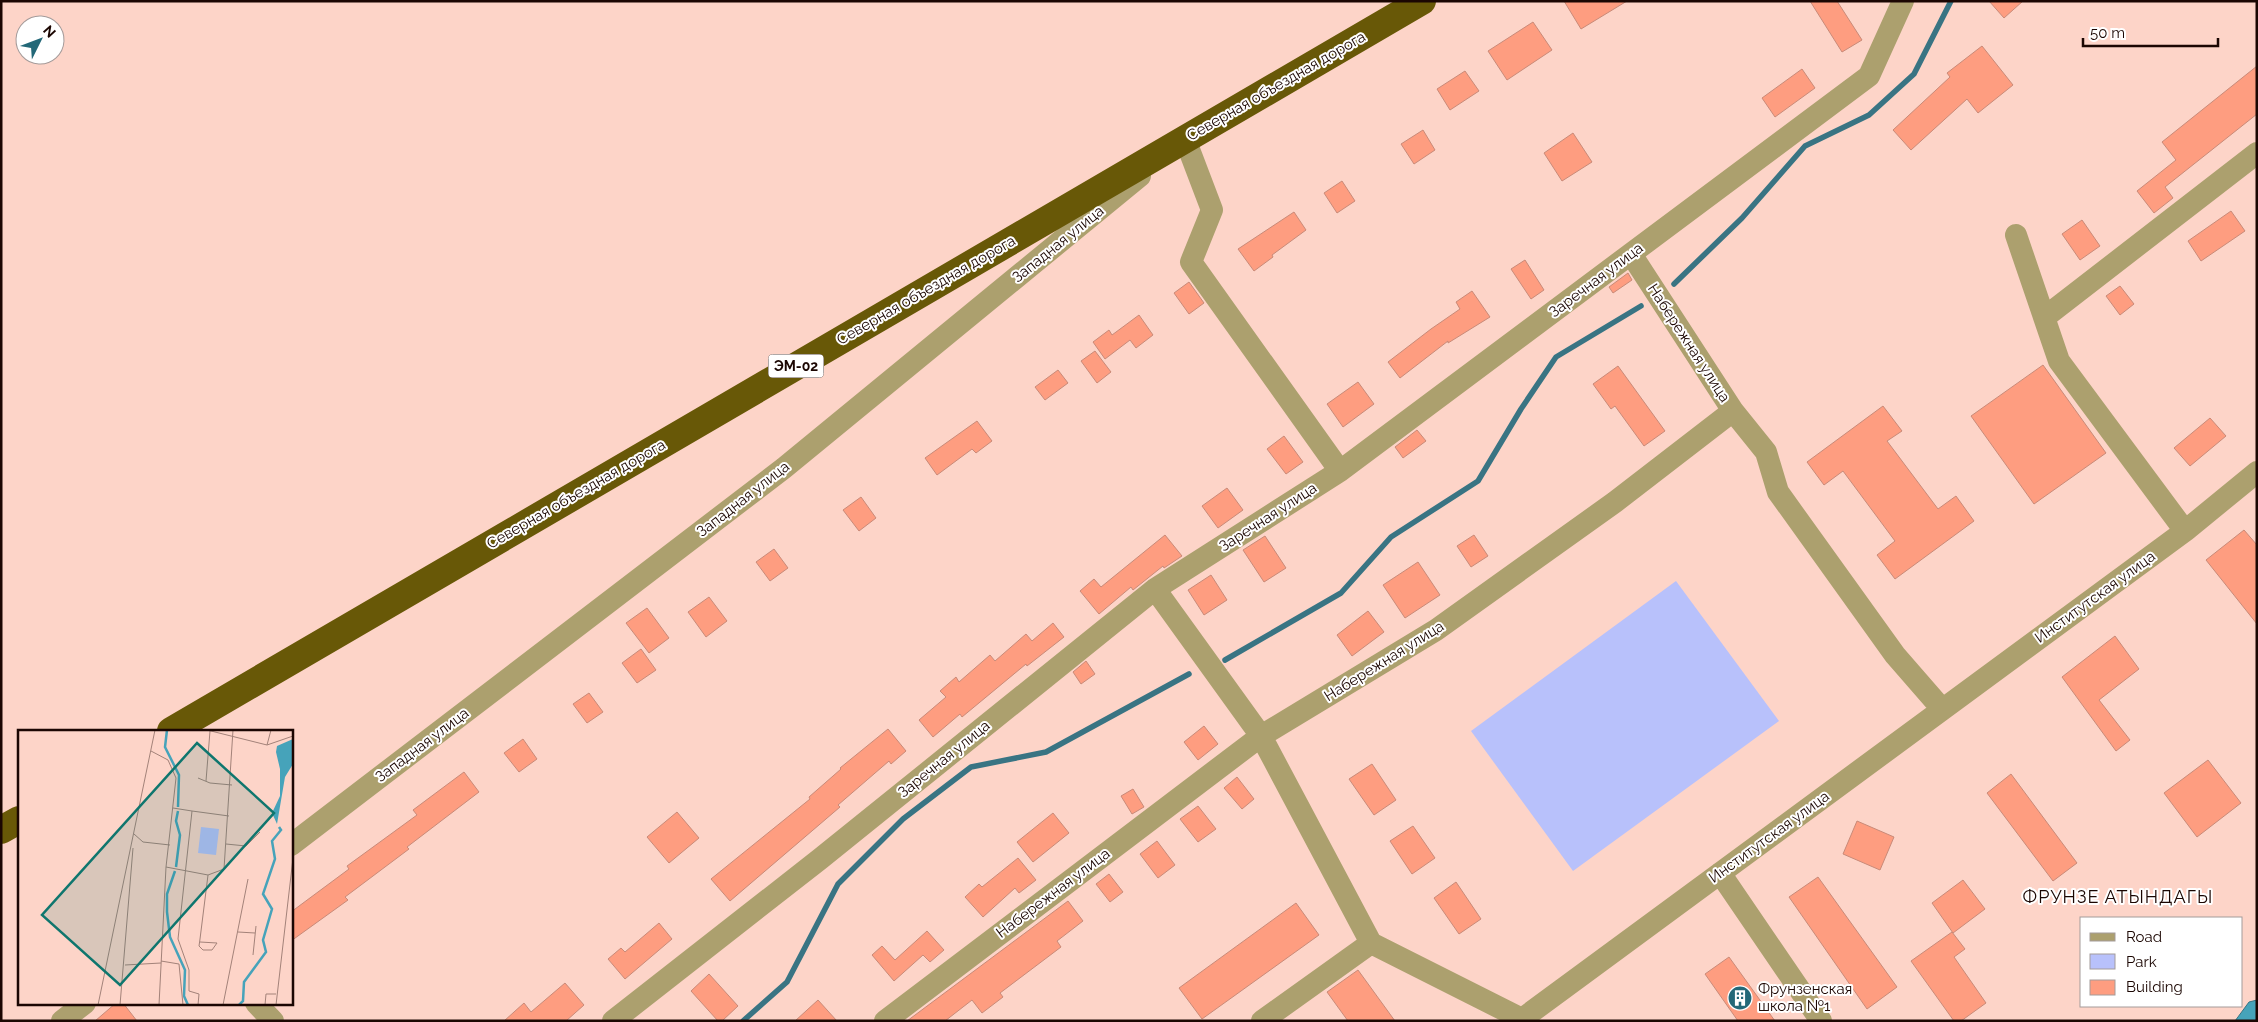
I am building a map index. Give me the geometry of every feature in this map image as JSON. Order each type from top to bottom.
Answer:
[{"type":"highway","name":"Северная объездная дорога","points":[[173,730],[1422,1]]},
{"type":"highway","points":[[1,830],[18,821]]},
{"type":"street","name":"Заречная улица","points":[[613,1021],[820,859],[1155,589],[1340,471],[1869,76],[1903,1]]},
{"type":"street","points":[[1185,139],[1212,210],[1191,262],[1340,471]]},
{"type":"street","name":"Западная улица","points":[[292,844],[784,468],[1185,139]]},
{"type":"street","points":[[2045,317],[2257,153]]},
{"type":"street","points":[[2016,235],[2059,361],[2185,531]]},
{"type":"street","name":"Набережная улица","points":[[884,1021],[1261,736],[1436,630],[1615,502],[1733,411],[1631,254]]},
{"type":"street","points":[[1733,411],[1766,452],[1778,492],[1895,655],[1942,709]]},
{"type":"street","name":"Институтская улица","points":[[1371,943],[1522,1019],[2185,531],[2257,472]]},
{"type":"street","points":[[1155,589],[1261,736],[1371,943],[1262,1021]]},
{"type":"street","points":[[1720,873],[1820,1021]]},
{"type":"street","points":[[62,1021],[84,1004]]},
{"type":"street","points":[[257,1004],[273,1021]]},
{"type":"green space","points":[[1676,581],[1779,721],[1573,871],[1471,731]]},
{"type":"shaded area","points":[[2257,1000],[2257,1021],[2235,1021],[2249,1002]]},
{"type":"building","points":[[1564,1],[1627,1],[1581,29]]},
{"type":"building","points":[[1810,1],[1837,1],[1862,40],[1842,52]]},
{"type":"building","points":[[1989,1],[2023,1],[2004,18]]},
{"type":"building","points":[[1533,22],[1552,50],[1507,80],[1488,51]]},
{"type":"building","points":[[1982,46],[2013,85],[1978,113],[1967,99],[1911,150],[1893,130],[1950,77],[1947,73]]},
{"type":"building","points":[[2257,66],[2257,114],[2165,187],[2173,198],[2154,213],[2137,191],[2176,160],[2162,142]]},
{"type":"building","points":[[1802,69],[1815,88],[1775,117],[1762,98]]},
{"type":"building","points":[[1465,71],[1479,91],[1450,110],[1437,89]]},
{"type":"building","points":[[1423,130],[1435,150],[1414,164],[1401,144]]},
{"type":"building","points":[[1573,133],[1592,162],[1562,181],[1544,153]]},
{"type":"building","points":[[1342,181],[1355,201],[1337,213],[1324,193]]},
{"type":"building","points":[[2231,211],[2245,231],[2201,261],[2188,241]]},
{"type":"building","points":[[1294,212],[1306,230],[1254,271],[1238,249]]},
{"type":"building","points":[[2082,220],[2100,246],[2080,260],[2062,234]]},
{"type":"building","points":[[1525,260],[1544,290],[1531,299],[1511,269]]},
{"type":"building","points":[[1628,273],[1632,280],[1613,293],[1609,287]]},
{"type":"building","points":[[1189,282],[1204,303],[1189,314],[1174,293]]},
{"type":"building","points":[[2120,286],[2134,304],[2120,315],[2106,296]]},
{"type":"building","points":[[1472,291],[1490,317],[1448,343],[1448,341],[1400,378],[1388,362],[1460,309],[1456,302]]},
{"type":"building","points":[[1139,315],[1153,335],[1136,348],[1130,340],[1105,359],[1093,342],[1109,330],[1112,335]]},
{"type":"building","points":[[1095,351],[1111,372],[1097,383],[1081,361]]},
{"type":"building","points":[[2043,365],[2106,453],[2034,504],[1971,416]]},
{"type":"building","points":[[1618,366],[1665,431],[1644,446],[1615,406],[1611,409],[1593,384]]},
{"type":"building","points":[[1058,370],[1068,383],[1045,400],[1035,387]]},
{"type":"building","points":[[1358,382],[1374,404],[1343,427],[1327,404]]},
{"type":"building","points":[[1883,406],[1902,431],[1887,441],[1938,509],[1956,496],[1974,521],[1895,579],[1877,555],[1895,541],[1843,471],[1824,485],[1807,462]]},
{"type":"building","points":[[2210,418],[2226,436],[2190,466],[2174,448]]},
{"type":"building","points":[[977,421],[992,441],[976,453],[972,449],[937,475],[925,458]]},
{"type":"building","points":[[1417,430],[1426,441],[1403,458],[1395,447]]},
{"type":"building","points":[[1284,436],[1303,462],[1286,474],[1267,449]]},
{"type":"building","points":[[1227,488],[1243,510],[1218,528],[1202,506]]},
{"type":"building","points":[[861,497],[876,518],[859,531],[843,510]]},
{"type":"building","points":[[2244,530],[2257,545],[2257,624],[2206,560]]},
{"type":"building","points":[[1165,535],[1182,556],[1164,568],[1163,566],[1133,590],[1131,587],[1099,614],[1080,591],[1094,579],[1101,587]]},
{"type":"building","points":[[1474,535],[1488,556],[1471,567],[1457,546]]},
{"type":"building","points":[[1265,536],[1286,568],[1264,582],[1243,550]]},
{"type":"building","points":[[774,549],[788,568],[770,581],[756,562]]},
{"type":"building","points":[[1418,562],[1440,595],[1405,618],[1383,585]]},
{"type":"building","points":[[1211,575],[1227,600],[1204,615],[1188,590]]},
{"type":"building","points":[[709,597],[727,621],[706,637],[688,612]]},
{"type":"building","points":[[647,608],[669,638],[649,653],[626,623]]},
{"type":"building","points":[[1368,611],[1384,632],[1352,656],[1337,635]]},
{"type":"building","points":[[1053,623],[1064,637],[1027,666],[1026,664],[962,717],[960,714],[933,737],[919,720],[946,697],[940,691],[956,677],[959,682],[990,655],[995,661],[1026,634],[1032,641]]},
{"type":"building","points":[[2115,636],[2139,669],[2099,700],[2130,740],[2116,751],[2062,677]]},
{"type":"building","points":[[641,649],[656,670],[637,683],[622,663]]},
{"type":"building","points":[[1086,661],[1095,674],[1081,684],[1073,672]]},
{"type":"building","points":[[589,693],[603,712],[587,723],[573,704]]},
{"type":"building","points":[[1204,726],[1218,744],[1198,760],[1184,742]]},
{"type":"building","points":[[888,729],[906,751],[891,764],[889,761],[838,805],[840,807],[730,901],[711,879],[810,799],[809,797],[840,768]]},
{"type":"building","points":[[523,739],[537,759],[519,772],[504,753]]},
{"type":"building","points":[[2208,760],[2241,803],[2197,837],[2164,793]]},
{"type":"building","points":[[1372,764],[1396,800],[1374,815],[1349,779]]},
{"type":"building","points":[[464,772],[479,792],[407,847],[409,849],[345,897],[348,900],[292,940],[292,911],[349,869],[347,866],[417,815],[413,810]]},
{"type":"building","points":[[2011,774],[2077,863],[2053,881],[1987,793]]},
{"type":"building","points":[[1237,777],[1254,799],[1242,809],[1224,788]]},
{"type":"building","points":[[1133,789],[1144,807],[1132,814],[1121,796]]},
{"type":"building","points":[[1198,806],[1216,829],[1198,842],[1180,819]]},
{"type":"building","points":[[677,812],[699,838],[669,863],[647,837]]},
{"type":"building","points":[[1053,813],[1069,833],[1033,862],[1017,842]]},
{"type":"building","points":[[1857,821],[1894,837],[1880,870],[1843,854]]},
{"type":"building","points":[[1413,826],[1435,858],[1412,874],[1390,841]]},
{"type":"building","points":[[1157,841],[1175,865],[1158,878],[1140,854]]},
{"type":"building","points":[[1018,858],[1036,880],[1019,893],[1015,888],[983,917],[965,897],[979,884],[982,887]]},
{"type":"building","points":[[1109,874],[1123,892],[1110,902],[1096,884]]},
{"type":"building","points":[[1818,877],[1897,987],[1867,1009],[1789,897]]},
{"type":"building","points":[[1963,880],[1985,909],[1953,933],[1932,903]]},
{"type":"building","points":[[1456,882],[1481,919],[1459,934],[1434,898]]},
{"type":"building","points":[[1068,901],[1083,921],[1057,941],[1061,947],[1000,993],[1003,997],[982,1013],[972,1000],[945,1021],[907,1021]]},
{"type":"building","points":[[1296,903],[1319,935],[1202,1019],[1179,988]]},
{"type":"building","points":[[659,923],[672,939],[625,979],[608,959],[621,948],[625,952]]},
{"type":"building","points":[[927,931],[944,950],[930,962],[923,955],[894,981],[872,955],[882,946],[895,960]]},
{"type":"building","points":[[1952,932],[1965,949],[1954,957],[1986,1003],[1961,1021],[1954,1021],[1911,961]]},
{"type":"building","name":"Фрунзенская школа №1","points":[[1729,957],[1775,1021],[1738,1021],[1705,974]]},
{"type":"building","points":[[1358,970],[1395,1021],[1348,1021],[1327,992]]},
{"type":"building","points":[[709,974],[738,1006],[722,1021],[718,1021],[691,991]]},
{"type":"building","points":[[565,983],[584,1005],[566,1021],[504,1021],[524,1003],[531,1012]]},
{"type":"building","points":[[818,1000],[837,1021],[795,1021]]},
{"type":"building","points":[[115,1004],[124,1004],[137,1021],[95,1021]]},
{"type":"waterway","points":[[1674,284],[1742,218],[1805,146],[1869,115],[1914,74],[1951,1]]},
{"type":"waterway","points":[[1225,660],[1341,593],[1391,537],[1478,481],[1521,409],[1556,357],[1641,306]]},
{"type":"waterway","points":[[743,1021],[787,982],[838,884],[903,819],[971,767],[1046,752],[1189,674]]},
{"type":"place","name":"Фрунзенская школа №1","points":[[1740,998]]},
{"type":"district","name":"ФРУНЗЕ АТЫНДАГЫ","points":[[2118,897]]}]
